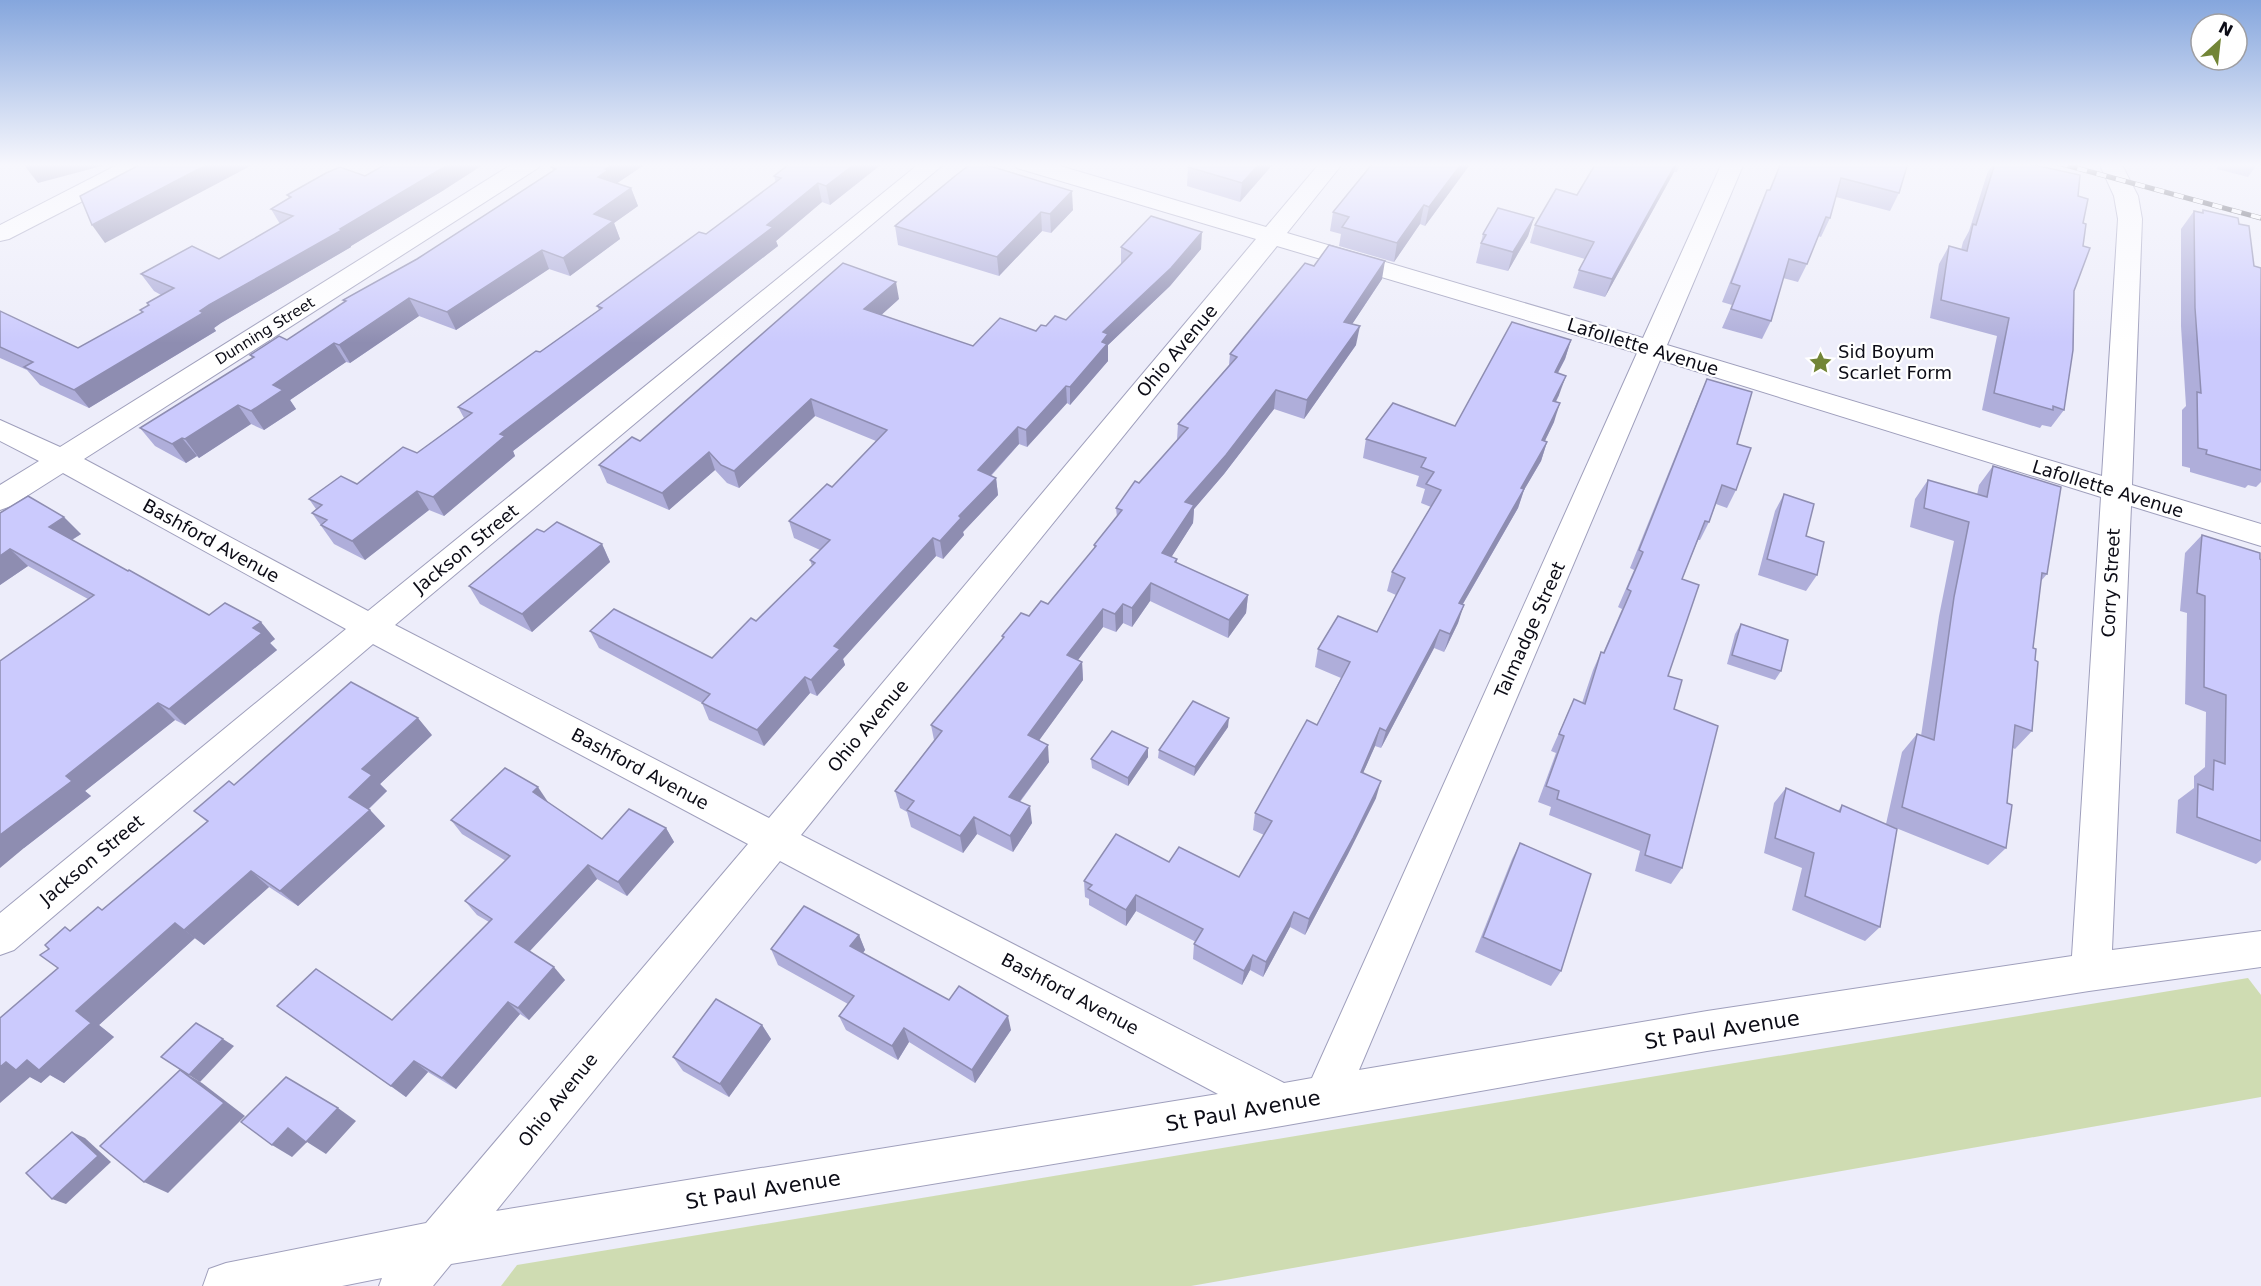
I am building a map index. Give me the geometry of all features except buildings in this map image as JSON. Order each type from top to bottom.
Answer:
[{"type":"street","points":[[0,234],[22,223]]},
{"type":"street","name":"Dunning Street","points":[[0,499],[435,223]]},
{"type":"street","name":"Jackson Street","points":[[0,937],[372,626],[861,223]]},
{"type":"street","name":"Lafollette Avenue","points":[[1231,223],[2261,535]]},
{"type":"street","name":"Ohio Avenue","points":[[402,1286],[441,1243],[1282,223]]},
{"type":"street","name":"Talmadge Street","points":[[1326,1097],[1707,223]]},
{"type":"street","name":"Corry Street","points":[[2089,972],[2094,930],[2129,223]]},
{"type":"street","name":"Bashford Avenue","points":[[0,429],[61,459],[400,643],[1282,1105]]},
{"type":"street","name":"St Paul Avenue","points":[[226,1286],[441,1243],[1282,1105],[1707,1031],[2089,972],[2261,949]]},
{"type":"green space","points":[[2248,978],[2261,995],[2261,1097],[1191,1286],[501,1286],[517,1265]]},
{"type":"place","name":"Sid Boyum Scarlet Form","points":[[1820,362]]}]
